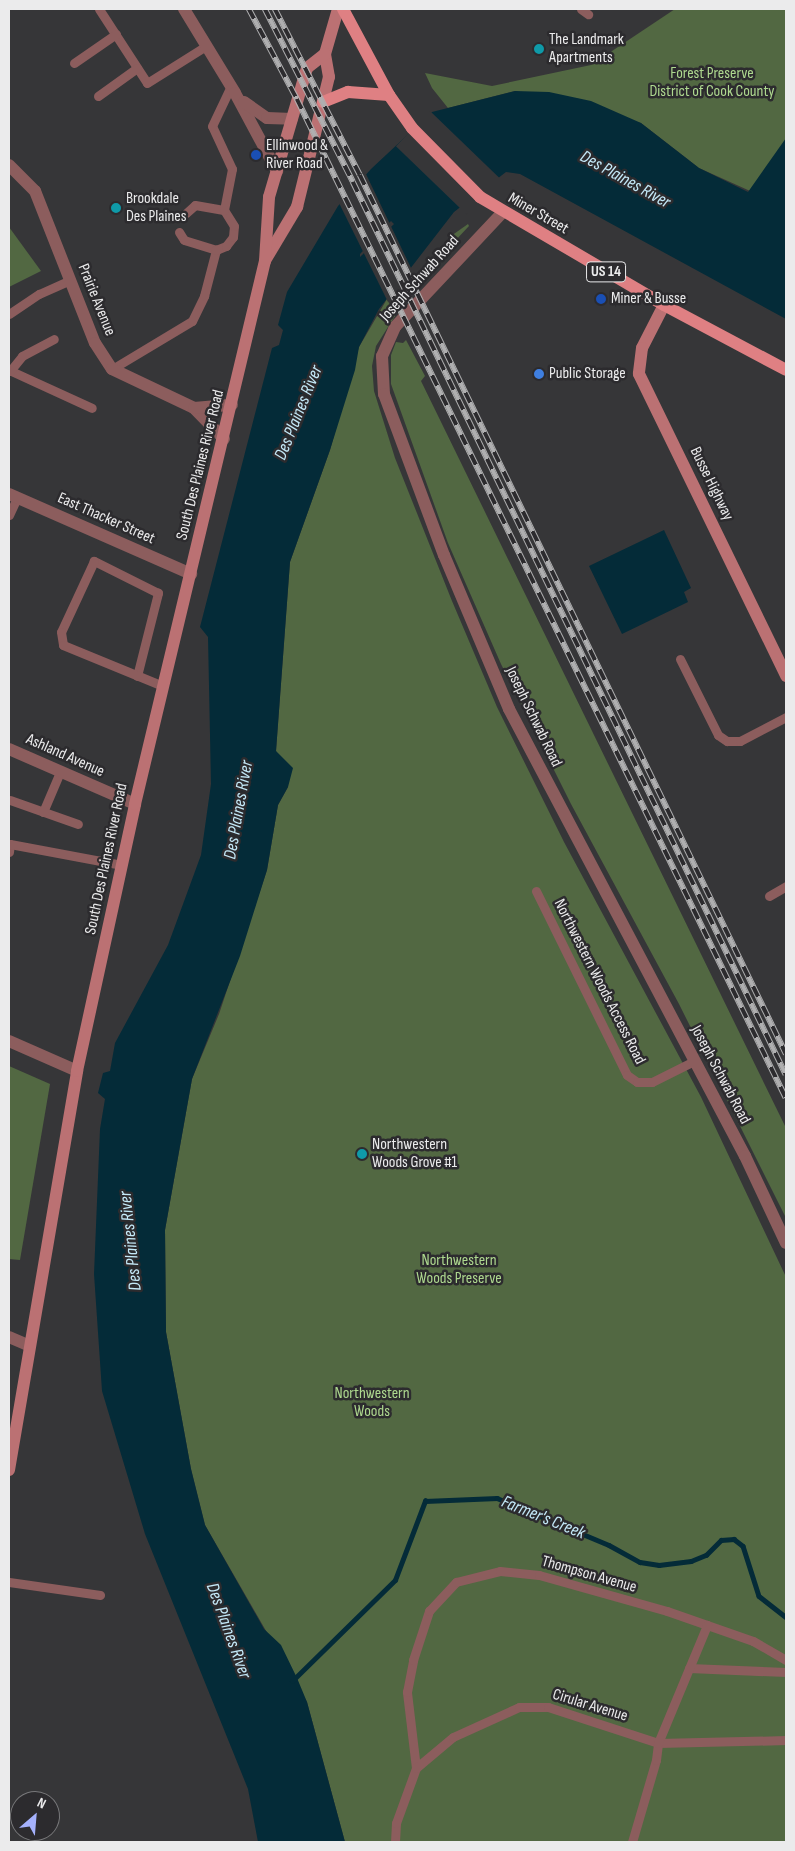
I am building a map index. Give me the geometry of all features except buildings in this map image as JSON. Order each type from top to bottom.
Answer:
[{"type":"main road","name":"South Des Plaines River Road","points":[[265,261],[297,207],[329,77],[325,54],[338,9]]},
{"type":"main road","name":"Miner Street","points":[[342,9],[389,95],[412,128],[480,197],[502,213],[664,305],[786,370]]},
{"type":"main road","name":"South Des Plaines River Road","points":[[9,1470],[28,1345],[76,1071],[135,804],[265,261],[269,197],[307,68],[325,54]]},
{"type":"main road","points":[[323,102],[348,92],[389,95]]},
{"type":"main road","name":"Busse Highway","points":[[664,305],[642,348],[639,374],[786,676]]},
{"type":"street","points":[[184,9],[233,90],[277,171]]},
{"type":"street","points":[[233,90],[259,115],[276,120],[292,120]]},
{"type":"street","name":"Prairie Avenue","points":[[9,165],[35,191],[96,344],[112,369]]},
{"type":"street","name":"Joseph Schwab Road","points":[[502,213],[395,327],[382,356],[384,394],[444,555],[509,709],[745,1156],[786,1243]]},
{"type":"street","points":[[112,369],[194,408],[224,438]]},
{"type":"street","points":[[194,408],[232,405]]},
{"type":"street","name":"East Thacker Street","points":[[13,496],[190,574]]},
{"type":"street","name":"Ashland Avenue","points":[[9,749],[135,804]]},
{"type":"street","points":[[9,1041],[76,1071]]},
{"type":"street","points":[[9,1337],[28,1345]]},
{"type":"lane","points":[[99,9],[147,83],[206,46]]},
{"type":"lane","points":[[74,63],[116,34]]},
{"type":"lane","points":[[98,96],[137,68]]},
{"type":"lane","points":[[179,232],[184,240],[216,250],[226,246],[233,237],[234,226],[224,210],[232,169],[212,126],[233,90]]},
{"type":"lane","points":[[185,214],[195,205],[224,210]]},
{"type":"lane","points":[[112,369],[192,320],[204,296],[216,250]]},
{"type":"lane","points":[[9,314],[39,294],[70,280]]},
{"type":"lane","points":[[54,339],[22,356],[10,371],[92,408]]},
{"type":"lane","points":[[9,515],[13,496]]},
{"type":"lane","points":[[137,676],[158,593],[94,561],[61,632],[63,646],[137,676],[163,686]]},
{"type":"lane","points":[[680,659],[718,735],[727,741],[740,741],[786,717]]},
{"type":"lane","points":[[43,812],[60,772]]},
{"type":"lane","points":[[10,800],[78,824]]},
{"type":"lane","points":[[9,852],[10,844],[122,865]]},
{"type":"lane","points":[[768,896],[786,886]]},
{"type":"lane","name":"Northwestern Woods Access Road","points":[[536,890],[627,1075],[638,1082],[652,1082],[694,1061]]},
{"type":"lane","name":"Thompson Avenue","points":[[416,1768],[407,1692],[413,1660],[429,1611],[456,1582],[500,1571],[538,1575],[707,1625],[753,1642],[786,1660]]},
{"type":"lane","points":[[9,1582],[100,1595]]},
{"type":"lane","points":[[632,1842],[656,1760],[658,1743],[707,1625]]},
{"type":"lane","points":[[689,1668],[786,1672]]},
{"type":"lane","name":"Cirular Avenue","points":[[416,1768],[453,1737],[519,1707],[548,1707],[658,1743],[786,1740]]},
{"type":"lane","points":[[395,1842],[396,1823],[416,1768]]},
{"type":"green space","name":"Forest Preserve District of Cook County","points":[[675,9],[786,9],[786,207],[699,168],[641,123],[515,91],[448,108],[432,88],[425,73],[492,86],[591,65]]},
{"type":"green space","points":[[468,224],[469,226],[438,259],[451,236]]},
{"type":"green space","points":[[9,227],[41,271],[9,287]]},
{"type":"green space","name":"Northwestern Woods Preserve","points":[[387,299],[395,316],[376,346],[372,366],[374,391],[395,458],[452,601],[497,707],[564,842],[701,1097],[786,1277],[786,1842],[345,1842],[307,1702],[205,1525],[191,1469],[166,1332],[165,1230],[192,1079],[219,1014],[267,870],[278,805],[288,787],[276,751],[290,562],[330,450],[359,347]]},
{"type":"green space","points":[[406,340],[425,376],[421,381],[786,1128],[786,1218],[679,1004],[571,804],[501,664],[448,543],[391,384],[391,355],[396,342],[403,343]]},
{"type":"green space","points":[[9,1066],[50,1084],[20,1260],[9,1259]]},
{"type":"water","name":"Des Plaines River","points":[[515,91],[549,92],[591,101],[641,123],[699,168],[748,192],[786,138],[786,319],[520,174],[506,172],[454,212],[379,309],[359,347],[355,370],[330,450],[290,562],[276,751],[293,768],[288,787],[278,805],[267,870],[240,956],[192,1079],[165,1230],[166,1332],[191,1469],[205,1525],[264,1629],[281,1645],[297,1678],[307,1702],[345,1842],[258,1842],[248,1789],[145,1534],[102,1391],[94,1274],[100,1129],[105,1099],[98,1093],[103,1073],[110,1071],[115,1043],[168,945],[201,855],[211,784],[208,637],[200,627],[272,348],[279,345],[283,330],[278,325],[287,292],[338,206],[371,169],[432,112]],"holes":[[[391,221],[394,224],[360,257],[360,254]]]},
{"type":"water","points":[[664,530],[691,588],[684,592],[688,602],[622,634],[589,566]]},
{"type":"pier","points":[[430,111],[500,179],[466,214],[396,146]]},
{"type":"pier","points":[[365,172],[412,270],[388,302],[338,201]]},
{"type":"waterway","name":"Farmer's Creek","points":[[292,1681],[395,1580],[425,1501],[497,1498],[609,1545],[640,1562],[659,1565],[691,1561],[706,1555],[721,1540],[734,1539],[743,1546],[759,1596],[786,1617]]},
{"type":"railway","points":[[249,9],[297,99],[786,1098]]},
{"type":"railway","points":[[265,9],[353,182],[786,1075]]},
{"type":"railway","points":[[275,9],[360,175],[786,1054]]},
{"type":"place","name":"The Landmark Apartments","points":[[539,49]]},
{"type":"place","name":"Ellinwood & River Road","points":[[256,155]]},
{"type":"place","name":"Brookdale Des Plaines","points":[[116,208]]},
{"type":"place","name":"Miner & Busse","points":[[601,299]]},
{"type":"place","name":"Public Storage","points":[[539,374]]},
{"type":"place","name":"Northwestern Woods Grove #1","points":[[362,1154]]},
{"type":"park label","name":"Northwestern Woods","points":[[372,1403]]}]
